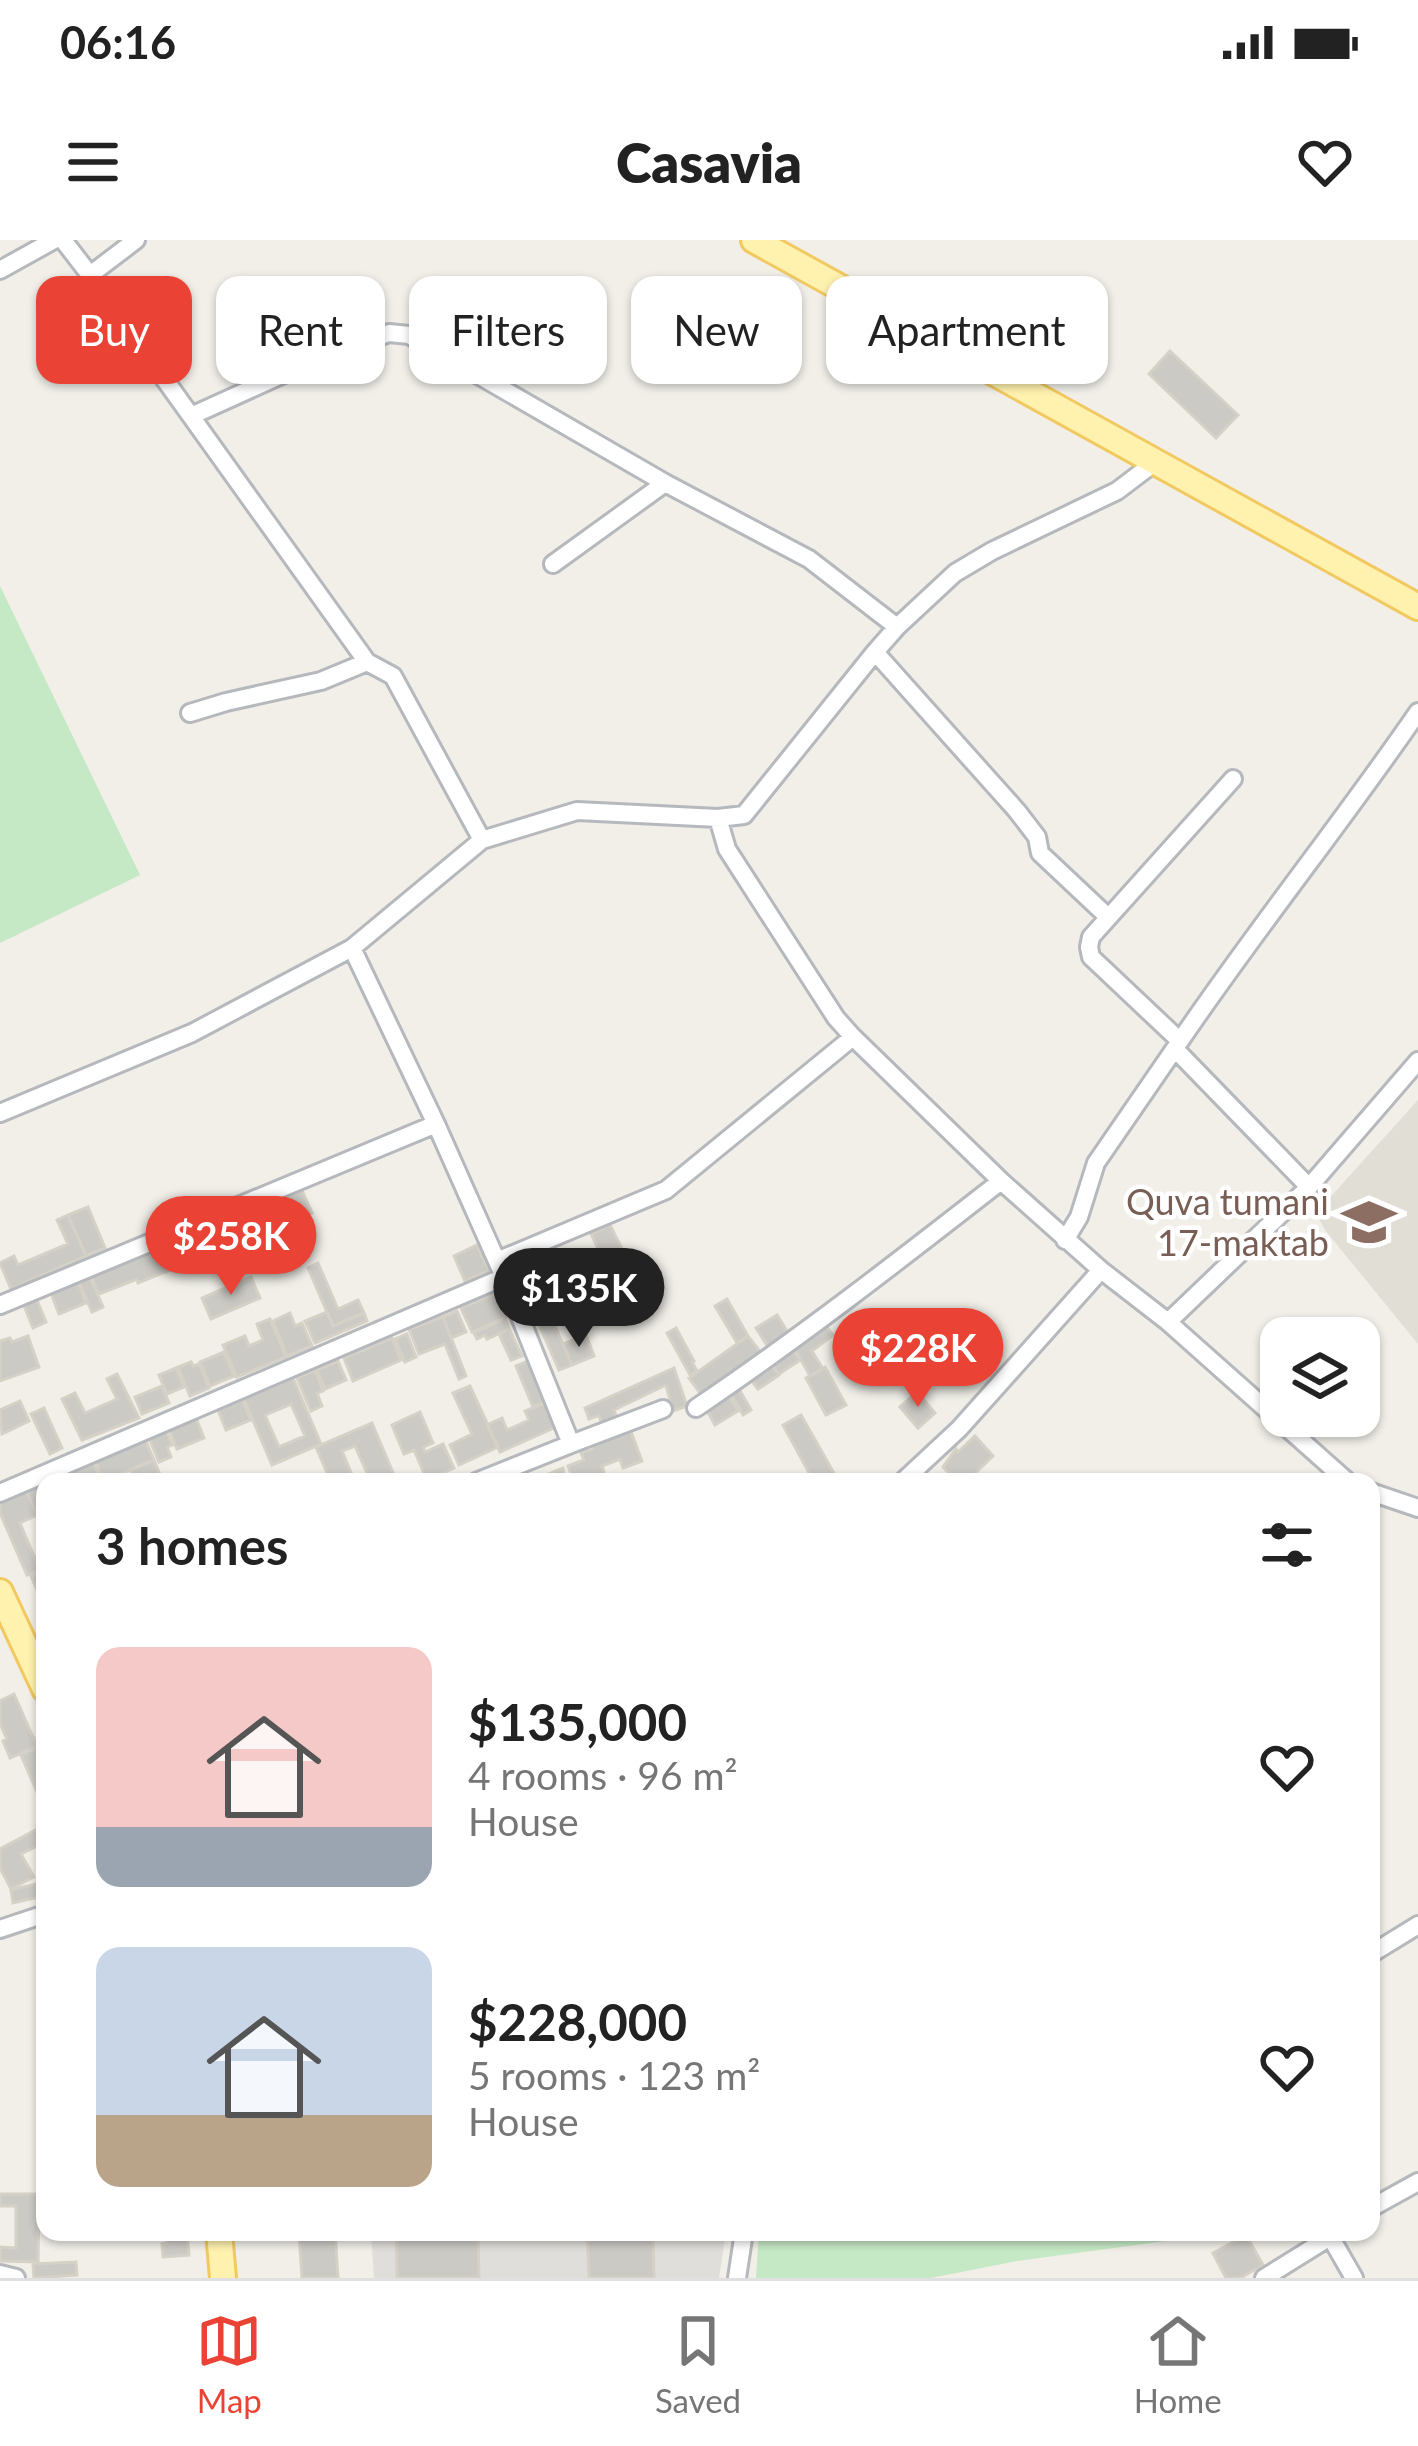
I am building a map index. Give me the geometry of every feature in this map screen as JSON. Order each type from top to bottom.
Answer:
[{"type":"main road","points":[[754,240],[1418,607]]},
{"type":"main road","points":[[0,1592],[36,1654]]},
{"type":"main road","points":[[220,2241],[223,2278]]},
{"type":"street","points":[[0,270],[59,240],[90,275],[367,662],[392,676],[482,840]]},
{"type":"street","points":[[90,275],[136,240]]},
{"type":"street","points":[[191,416],[328,354],[389,333],[409,335],[665,483],[809,559],[897,627]]},
{"type":"street","points":[[0,1113],[192,1033],[352,948],[482,840],[577,811],[718,818],[744,815],[875,652],[955,573],[1118,491],[1154,463]]},
{"type":"street","points":[[553,564],[665,483]]},
{"type":"street","points":[[875,652],[1017,811],[1037,837],[1040,853],[1108,917]]},
{"type":"street","points":[[190,713],[321,681],[367,662]]},
{"type":"street","points":[[1065,1240],[1079,1217],[1096,1163],[1220,983],[1418,712]]},
{"type":"street","points":[[1233,779],[1090,938],[1091,957],[1309,1186]]},
{"type":"street","points":[[718,818],[727,848],[836,1018],[853,1037],[1065,1240],[1168,1322],[1338,1473]]},
{"type":"street","points":[[352,948],[501,1269],[571,1444]]},
{"type":"street","points":[[45,1473],[666,1190],[853,1037]]},
{"type":"street","points":[[1168,1322],[1309,1186],[1418,1061]]},
{"type":"street","points":[[0,1305],[436,1124]]},
{"type":"street","points":[[696,1408],[845,1302],[1001,1180]]},
{"type":"street","points":[[912,1473],[959,1429],[1100,1270]]},
{"type":"street","points":[[498,1473],[663,1409]]},
{"type":"street","points":[[0,1493],[36,1477]]},
{"type":"street","points":[[1380,1495],[1418,1508]]},
{"type":"street","points":[[0,1929],[36,1917]]},
{"type":"street","points":[[1380,1948],[1418,1925]]},
{"type":"street","points":[[1380,2203],[1418,2182]]},
{"type":"street","points":[[740,2275],[743,2241]]},
{"type":"street","points":[[1264,2278],[1325,2241]]},
{"type":"street","points":[[1338,2241],[1354,2278]]},
{"type":"street","points":[[0,2274],[16,2278]]},
{"type":"shaded area","name":"Quva tumani 17-maktab","points":[[1418,1100],[1418,1344],[1316,1213]]},
{"type":"shaded area","points":[[372,2241],[725,2241],[719,2278],[374,2278]]},
{"type":"green space","points":[[0,586],[140,875],[0,943]]},
{"type":"green space","points":[[758,2241],[1166,2241],[931,2278],[756,2278]]},
{"type":"building","points":[[1170,351],[1238,415],[1216,438],[1149,374]]},
{"type":"building","points":[[301,1188],[312,1213],[282,1225],[272,1200]]},
{"type":"building","points":[[272,1201],[283,1226],[257,1237],[246,1211]]},
{"type":"building","points":[[88,1207],[105,1248],[86,1256],[68,1215]]},
{"type":"building","points":[[247,1212],[254,1231],[238,1237],[230,1219]]},
{"type":"building","points":[[68,1215],[86,1256],[11,1289],[0,1263],[14,1256],[18,1265],[68,1244],[57,1220]]},
{"type":"building","points":[[226,1221],[240,1254],[227,1260],[220,1241],[197,1251],[202,1262],[186,1268],[175,1241]]},
{"type":"building","points":[[610,1225],[632,1269],[612,1278],[591,1234]]},
{"type":"building","points":[[175,1241],[185,1264],[99,1294],[91,1276]]},
{"type":"building","points":[[477,1245],[489,1271],[465,1281],[454,1256]]},
{"type":"building","points":[[569,1250],[582,1278],[607,1267],[612,1278],[579,1294],[561,1255]]},
{"type":"building","points":[[318,1263],[338,1309],[358,1300],[364,1313],[333,1326],[308,1268]]},
{"type":"building","points":[[532,1272],[539,1287],[526,1293],[519,1278]]},
{"type":"building","points":[[89,1275],[103,1307],[92,1312],[78,1280]]},
{"type":"building","points":[[251,1277],[260,1298],[211,1319],[202,1298]]},
{"type":"building","points":[[78,1282],[86,1303],[59,1314],[51,1293]]},
{"type":"building","points":[[496,1293],[506,1317],[472,1332],[461,1308]]},
{"type":"building","points":[[36,1298],[46,1322],[33,1328],[23,1303]]},
{"type":"building","points":[[727,1299],[748,1336],[737,1343],[715,1306]]},
{"type":"building","points":[[567,1303],[573,1314],[554,1324],[546,1315]]},
{"type":"building","points":[[457,1311],[466,1332],[451,1338],[443,1317]]},
{"type":"building","points":[[327,1312],[333,1326],[364,1313],[367,1321],[315,1343],[305,1321]]},
{"type":"building","points":[[290,1313],[295,1326],[302,1323],[312,1346],[287,1356],[273,1321]]},
{"type":"building","points":[[546,1315],[572,1365],[559,1370],[537,1320]]},
{"type":"building","points":[[777,1315],[789,1334],[768,1347],[756,1328]]},
{"type":"building","points":[[443,1317],[466,1376],[459,1379],[445,1344],[419,1354],[409,1329]]},
{"type":"building","points":[[270,1319],[286,1357],[237,1377],[223,1345],[245,1336],[249,1346],[263,1340],[257,1324]]},
{"type":"building","points":[[505,1319],[509,1329],[477,1339],[474,1333]]},
{"type":"building","points":[[826,1326],[833,1335],[812,1351],[823,1369],[810,1376],[795,1349]]},
{"type":"building","points":[[676,1328],[697,1371],[690,1375],[667,1333]]},
{"type":"building","points":[[509,1329],[522,1356],[511,1360],[499,1334]]},
{"type":"building","points":[[407,1334],[416,1357],[405,1362],[395,1339]]},
{"type":"building","points":[[586,1335],[594,1356],[572,1365],[563,1344]]},
{"type":"building","points":[[28,1336],[39,1367],[0,1381],[0,1341]]},
{"type":"building","points":[[748,1336],[762,1354],[703,1397],[689,1378]]},
{"type":"building","points":[[392,1338],[401,1360],[353,1381],[344,1358]]},
{"type":"building","points":[[794,1351],[800,1360],[779,1374],[772,1365]]},
{"type":"building","points":[[224,1352],[234,1376],[210,1386],[200,1362]]},
{"type":"building","points":[[338,1361],[346,1380],[325,1389],[317,1370]]},
{"type":"building","points":[[528,1361],[545,1402],[533,1407],[516,1366]]},
{"type":"building","points":[[199,1364],[209,1388],[190,1396],[178,1367]]},
{"type":"building","points":[[772,1365],[779,1375],[758,1389],[751,1380]]},
{"type":"building","points":[[825,1367],[846,1405],[826,1415],[806,1378]]},
{"type":"building","points":[[176,1368],[184,1387],[167,1394],[159,1375]]},
{"type":"building","points":[[674,1368],[687,1406],[667,1413],[663,1402],[670,1400],[666,1385],[614,1410],[618,1422],[603,1427],[599,1415],[589,1419],[585,1408]]},
{"type":"building","points":[[315,1370],[323,1391],[317,1393],[322,1406],[311,1411],[297,1378]]},
{"type":"building","points":[[117,1374],[139,1418],[82,1440],[62,1399],[75,1393],[85,1413],[117,1399],[107,1379]]},
{"type":"building","points":[[293,1378],[321,1444],[272,1465],[244,1399]],"holes":[[[291,1404],[305,1436],[279,1447],[265,1415]]]},
{"type":"building","points":[[162,1386],[169,1403],[142,1414],[135,1397]]},
{"type":"building","points":[[470,1386],[498,1447],[459,1465],[450,1445],[472,1434],[453,1393]]},
{"type":"building","points":[[739,1389],[751,1410],[743,1415],[731,1394]]},
{"type":"building","points":[[917,1392],[935,1413],[918,1428],[900,1407]]},
{"type":"building","points":[[727,1394],[738,1411],[715,1425],[705,1407]]},
{"type":"building","points":[[242,1400],[251,1420],[226,1430],[218,1410]]},
{"type":"building","points":[[20,1401],[29,1421],[2,1434],[0,1410]]},
{"type":"building","points":[[545,1403],[556,1427],[500,1452],[487,1425],[502,1418],[507,1430],[529,1420],[525,1411]]},
{"type":"building","points":[[44,1408],[62,1448],[50,1454],[31,1414]]},
{"type":"building","points":[[420,1412],[433,1443],[423,1447],[425,1452],[443,1444],[454,1468],[424,1473],[414,1450],[404,1454],[392,1425]]},
{"type":"building","points":[[801,1415],[834,1473],[809,1473],[783,1425]]},
{"type":"building","points":[[196,1418],[204,1438],[177,1449],[169,1429]]},
{"type":"building","points":[[372,1423],[393,1473],[367,1473],[355,1446],[342,1451],[351,1473],[327,1473],[316,1447]]},
{"type":"building","points":[[630,1429],[642,1461],[623,1468],[620,1459],[602,1466],[604,1473],[571,1473],[568,1466],[584,1460],[581,1453],[593,1449],[591,1444]]},
{"type":"building","points":[[166,1431],[171,1457],[159,1462],[149,1438]]},
{"type":"building","points":[[975,1436],[993,1456],[975,1473],[949,1473],[943,1467],[956,1449],[958,1452]]},
{"type":"building","points":[[145,1439],[154,1460],[122,1473],[100,1473],[95,1460]]},
{"type":"building","points":[[154,1460],[159,1473],[131,1473]]},
{"type":"building","points":[[93,1461],[98,1473],[65,1473]]},
{"type":"building","points":[[36,1485],[36,1510],[35,1510],[26,1490]]},
{"type":"building","points":[[26,1490],[36,1515],[20,1523],[36,1572],[27,1575],[0,1513],[0,1501]]},
{"type":"building","points":[[14,1694],[36,1746],[10,1758],[0,1724],[0,1701]]},
{"type":"building","points":[[36,1748],[36,1790],[21,1755]]},
{"type":"building","points":[[36,1830],[36,1846],[21,1854],[34,1877],[11,1889],[0,1868],[0,1849]]},
{"type":"building","points":[[36,1884],[36,1898],[13,1903],[11,1890]]},
{"type":"building","points":[[0,2194],[36,2194],[38,2262],[0,2261],[0,2247],[16,2248],[16,2206],[0,2206]]},
{"type":"building","points":[[188,2241],[189,2255],[163,2257],[162,2244]]},
{"type":"building","points":[[300,2241],[336,2241],[338,2278],[302,2278]]},
{"type":"building","points":[[396,2241],[478,2241],[479,2278],[397,2278]]},
{"type":"building","points":[[587,2241],[653,2241],[654,2278],[589,2278]]},
{"type":"building","points":[[1235,2241],[1249,2241],[1263,2265],[1240,2278],[1226,2278],[1213,2253]]},
{"type":"building","points":[[76,2262],[77,2275],[34,2278],[33,2264]]},
{"type":"place","name":"Quva tumani 17-maktab","points":[[1369,1222]]}]
